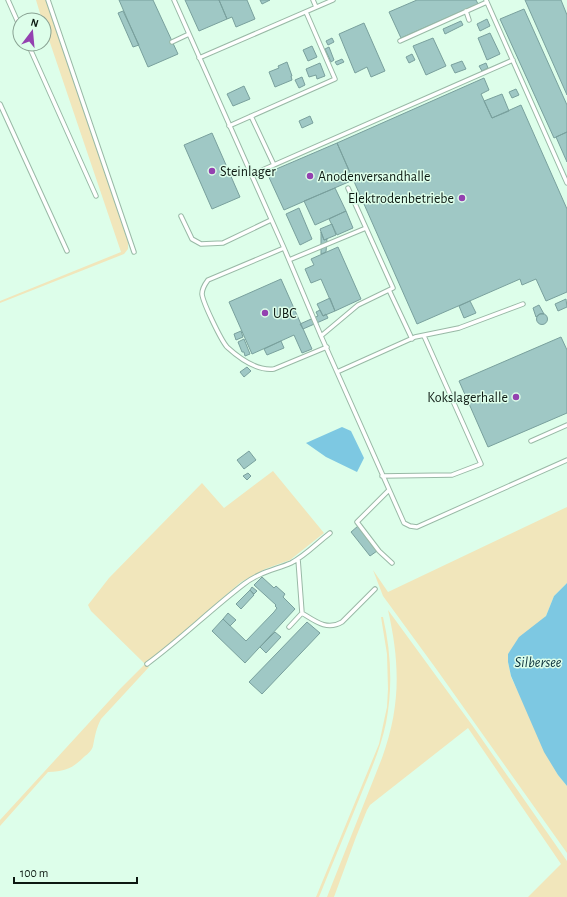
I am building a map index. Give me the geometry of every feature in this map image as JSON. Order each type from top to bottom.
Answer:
[{"type":"lane","points":[[8,0],[13,12]]},
{"type":"lane","points":[[48,0],[134,252]]},
{"type":"lane","points":[[174,0],[284,248],[382,476],[404,523],[417,527],[567,460]]},
{"type":"lane","points":[[313,0],[316,7]]},
{"type":"lane","points":[[199,58],[333,0]]},
{"type":"lane","points":[[400,40],[487,1],[567,183]]},
{"type":"lane","points":[[466,11],[469,20]]},
{"type":"lane","points":[[229,126],[335,78],[306,12]]},
{"type":"lane","points":[[172,42],[189,34]]},
{"type":"lane","points":[[32,52],[96,196]]},
{"type":"lane","points":[[251,174],[513,60]]},
{"type":"lane","points":[[0,104],[67,251]]},
{"type":"lane","points":[[251,116],[274,165]]},
{"type":"lane","points":[[563,173],[567,171]]},
{"type":"lane","points":[[321,336],[358,305],[392,288],[348,188]]},
{"type":"lane","points":[[181,216],[192,240],[201,244],[223,243],[271,220]]},
{"type":"lane","points":[[289,260],[366,228]]},
{"type":"lane","points":[[284,248],[208,280],[203,288],[204,301],[224,342],[240,357],[257,367],[274,369],[327,347]]},
{"type":"lane","points":[[389,290],[412,339]]},
{"type":"lane","points":[[337,372],[412,339],[459,328],[523,304]]},
{"type":"lane","points":[[382,476],[452,475],[481,464],[424,336]]},
{"type":"lane","points":[[531,441],[567,425]]},
{"type":"lane","points":[[389,490],[357,522],[379,551],[392,563]]},
{"type":"lane","points":[[147,664],[172,645],[244,584],[265,571],[298,559],[330,533]]},
{"type":"lane","points":[[289,627],[302,613],[298,559]]},
{"type":"lane","points":[[302,613],[317,623],[326,626],[336,626],[342,622],[375,589]]},
{"type":"shaded area","points":[[36,0],[46,0],[50,12],[40,12]]},
{"type":"shaded area","points":[[52,18],[128,242],[128,249],[124,254],[0,303],[0,301],[121,252],[52,49]]},
{"type":"shaded area","points":[[273,471],[324,533],[290,560],[265,569],[241,582],[146,664],[149,667],[101,719],[90,752],[76,764],[68,768],[60,771],[48,772],[0,826],[0,820],[120,689],[145,664],[91,611],[88,605],[109,578],[202,483],[224,508]]},
{"type":"shaded area","points":[[567,507],[567,583],[554,596],[546,616],[508,654],[508,662],[511,677],[558,775],[567,786],[567,853],[383,596],[373,570],[388,592]]},
{"type":"shaded area","points":[[388,610],[472,725],[567,861],[567,897],[528,897],[561,864],[468,728],[370,805],[356,837],[334,897],[327,897],[382,758],[393,720],[397,684],[395,648]]},
{"type":"shaded area","points":[[381,617],[383,617],[386,630],[390,670],[390,696],[384,732],[379,750],[319,897],[316,897],[379,744],[387,707],[388,689],[387,654]]},
{"type":"water","points":[[342,427],[351,431],[364,458],[357,472],[326,457],[306,443]]},
{"type":"water","name":"Silbersee","points":[[567,583],[567,786],[558,775],[544,752],[511,676],[508,654],[519,637],[546,616],[554,596]]},
{"type":"building","points":[[119,0],[153,0],[178,54],[148,67]]},
{"type":"building","points":[[185,0],[219,0],[227,19],[199,31]]},
{"type":"building","points":[[219,0],[247,0],[255,19],[236,27],[232,17],[227,19]]},
{"type":"building","points":[[260,0],[270,0],[262,4]]},
{"type":"building","points":[[417,0],[476,0],[478,4],[401,38],[389,12]]},
{"type":"building","points":[[525,0],[561,0],[567,15],[567,95]]},
{"type":"building","points":[[524,9],[567,105],[567,132],[554,138],[500,19]]},
{"type":"building","points":[[123,11],[139,45],[133,47],[118,13]]},
{"type":"building","points":[[487,19],[490,26],[480,31],[477,24]]},
{"type":"building","points":[[461,21],[463,25],[445,34],[443,29]]},
{"type":"building","points":[[364,23],[385,71],[371,77],[367,67],[355,73],[339,34]]},
{"type":"building","points":[[490,33],[500,54],[487,60],[478,38]]},
{"type":"building","points":[[332,38],[334,42],[328,45],[326,41]]},
{"type":"building","points":[[433,38],[446,66],[426,75],[413,46]]},
{"type":"building","points":[[312,46],[317,57],[308,61],[303,50]]},
{"type":"building","points":[[329,47],[334,60],[331,62],[325,49]]},
{"type":"building","points":[[412,54],[415,60],[409,63],[406,57]]},
{"type":"building","points":[[342,59],[344,62],[337,65],[335,62]]},
{"type":"building","points":[[462,61],[466,69],[455,73],[451,65]]},
{"type":"building","points":[[287,62],[292,80],[275,87],[269,72],[279,68],[278,66]]},
{"type":"building","points":[[320,63],[325,76],[317,79],[316,75],[309,77],[306,69]]},
{"type":"building","points":[[486,63],[488,68],[482,71],[479,66]]},
{"type":"building","points":[[302,77],[305,85],[299,88],[295,80]]},
{"type":"building","name":"Elektrodenbetriebe","points":[[484,78],[489,90],[481,94],[492,118],[521,105],[567,209],[567,292],[546,301],[536,279],[522,285],[520,279],[417,324],[337,143]]},
{"type":"building","points":[[244,86],[250,99],[233,106],[227,94]]},
{"type":"building","points":[[516,89],[519,95],[512,98],[509,92]]},
{"type":"building","points":[[502,94],[509,111],[492,118],[484,101]]},
{"type":"building","points":[[310,116],[313,123],[302,128],[299,121]]},
{"type":"building","points":[[567,132],[567,162],[556,137]]},
{"type":"building","name":"Steinlager","points":[[212,133],[240,197],[212,209],[184,145]]},
{"type":"building","name":"Anodenversandhalle","points":[[337,143],[353,180],[284,210],[267,173]]},
{"type":"building","points":[[335,188],[346,211],[315,225],[304,201]]},
{"type":"building","points":[[299,208],[312,239],[300,245],[286,214]]},
{"type":"building","points":[[346,211],[353,228],[337,235],[329,219]]},
{"type":"building","points":[[332,224],[336,235],[324,240],[320,229]]},
{"type":"building","points":[[321,232],[324,240],[327,239],[326,252],[321,254]]},
{"type":"building","points":[[338,247],[361,299],[335,311],[321,279],[311,283],[305,269],[314,265],[311,259]]},
{"type":"building","name":"UBC","points":[[281,279],[312,349],[302,353],[294,335],[252,354],[229,302]]},
{"type":"building","points":[[330,298],[335,311],[323,316],[317,304]]},
{"type":"building","points":[[566,299],[567,307],[558,311],[555,304]]},
{"type":"building","points":[[470,301],[476,313],[464,318],[459,306]]},
{"type":"building","points":[[539,305],[544,314],[540,314],[536,317],[533,308]]},
{"type":"building","points":[[320,310],[323,316],[326,314],[328,318],[303,329],[300,324],[318,316],[316,312]]},
{"type":"building","points":[[540,314],[544,314],[546,315],[546,323],[540,324],[537,321],[537,317]]},
{"type":"building","points":[[241,331],[243,337],[236,340],[234,334]]},
{"type":"building","name":"Kokslagerhalle","points":[[561,337],[567,350],[567,413],[488,447],[459,381]]},
{"type":"building","points":[[244,339],[250,354],[245,356],[238,342]]},
{"type":"building","points":[[281,341],[284,348],[267,355],[264,349]]},
{"type":"building","points":[[247,367],[251,371],[244,377],[240,372]]},
{"type":"building","points":[[249,451],[256,460],[244,469],[237,460]]},
{"type":"building","points":[[248,473],[251,476],[247,480],[243,476]]},
{"type":"building","points":[[358,526],[377,551],[370,556],[351,532]]},
{"type":"building","points":[[262,577],[274,588],[276,586],[285,594],[283,597],[295,609],[245,663],[212,631],[223,619],[246,641],[274,612],[277,608],[275,606],[276,605],[254,585]]},
{"type":"building","points":[[252,587],[257,591],[254,594],[250,590]]},
{"type":"building","points":[[250,590],[254,595],[241,609],[236,604]]},
{"type":"building","points":[[228,613],[236,620],[230,626],[223,619]]},
{"type":"building","points":[[307,622],[320,633],[262,694],[249,682]]},
{"type":"building","points":[[275,632],[281,637],[266,653],[260,647]]},
{"type":"place","name":"Steinlager","points":[[212,171]]},
{"type":"place","name":"Anodenversandhalle","points":[[310,176]]},
{"type":"place","name":"Elektrodenbetriebe","points":[[462,198]]},
{"type":"place","name":"UBC","points":[[265,313]]},
{"type":"place","name":"Kokslagerhalle","points":[[516,397]]}]
